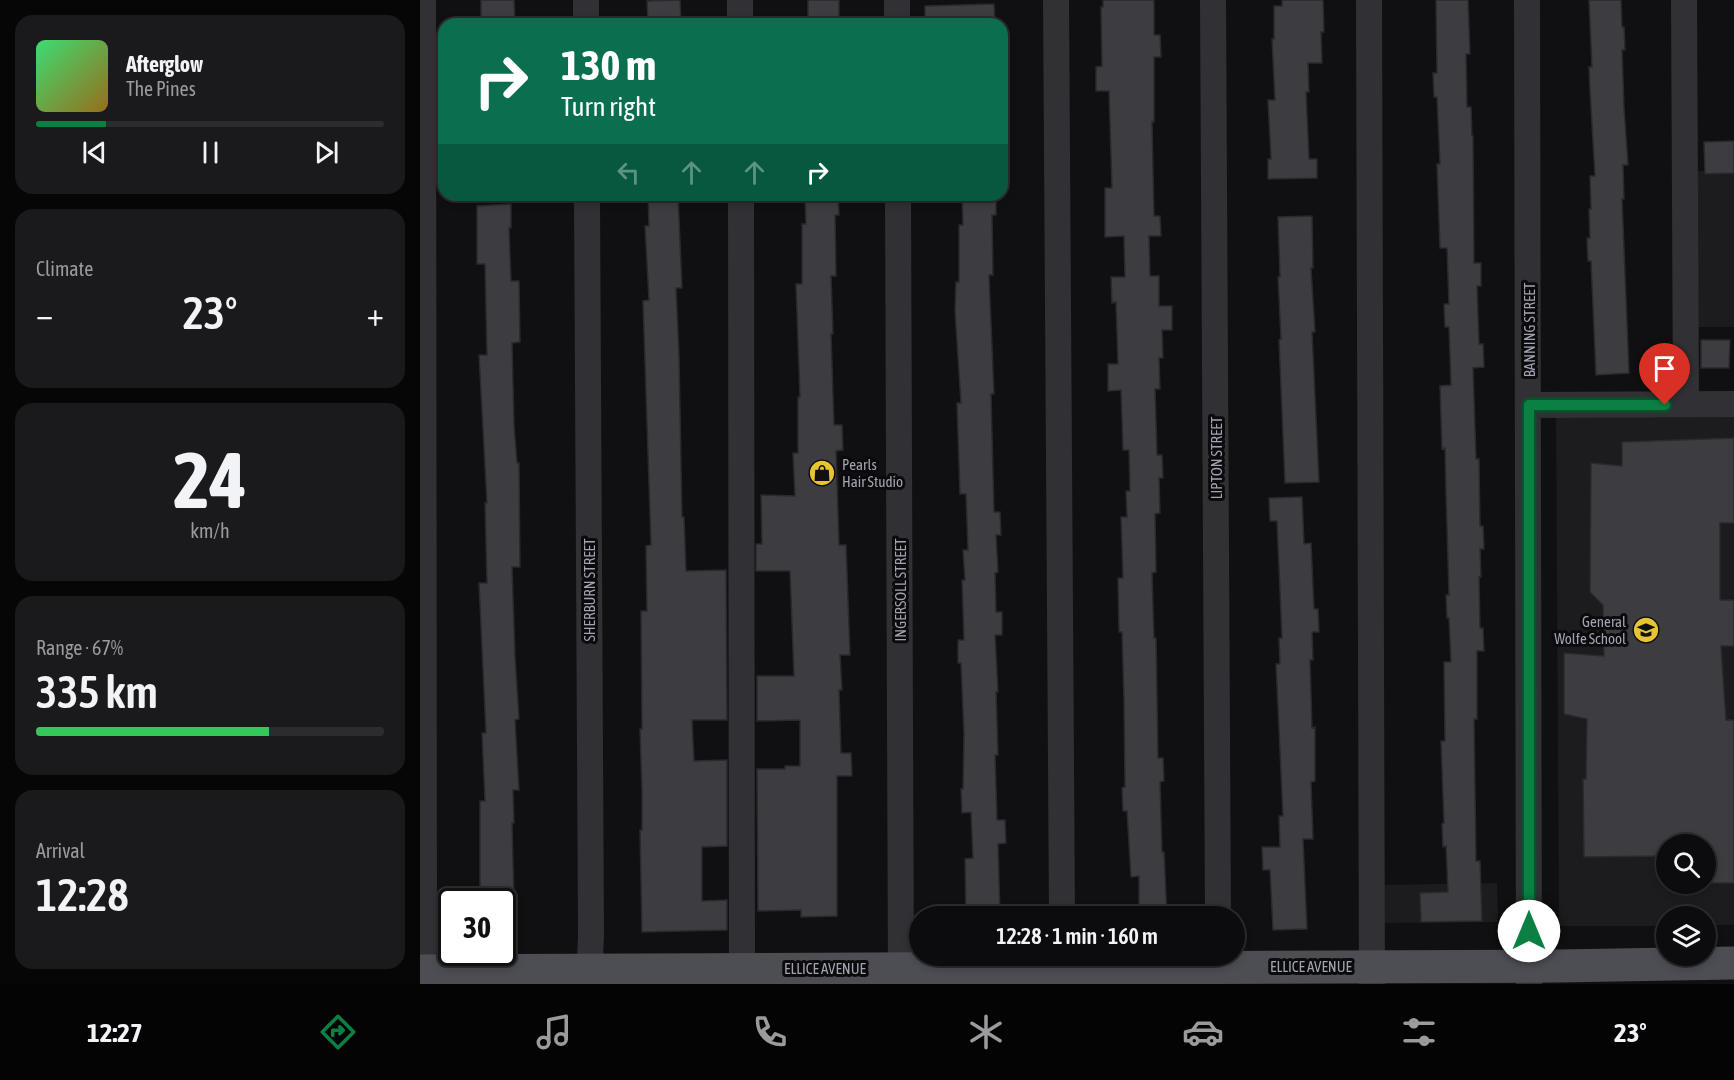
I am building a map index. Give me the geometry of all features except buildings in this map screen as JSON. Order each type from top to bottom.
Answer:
[{"type":"main road","name":"ELLICE AVENUE","points":[[420,971],[589,977],[901,976],[1058,969],[1216,969],[1372,975],[1529,975],[1685,974],[1734,963]]},
{"type":"street","points":[[420,984],[424,938],[423,0]]},
{"type":"street","points":[[586,0],[586,18]]},
{"type":"street","points":[[740,0],[740,18]]},
{"type":"street","points":[[897,0],[897,18]]},
{"type":"street","points":[[1056,0],[1062,906]]},
{"type":"street","name":"LIPTON STREET","points":[[1213,0],[1218,906]]},
{"type":"street","points":[[1369,0],[1372,975]]},
{"type":"street","name":"BANNING STREET","points":[[1527,0],[1529,975]]},
{"type":"street","points":[[1684,0],[1686,404]]},
{"type":"street","name":"SHERBURN STREET","points":[[587,201],[591,935],[589,977]]},
{"type":"street","points":[[741,201],[742,976]]},
{"type":"street","name":"INGERSOLL STREET","points":[[898,201],[901,976]]},
{"type":"street","points":[[1529,405],[1734,404]]},
{"type":"shaded area","points":[[1693,171],[1734,171],[1734,327],[1693,327]]},
{"type":"shaded area","name":"General Wolfe School","points":[[1734,413],[1734,925],[1716,925],[1716,906],[1656,906],[1656,926],[1559,926],[1556,416]]},
{"type":"shaded area","points":[[1497,883],[1498,922],[1381,923],[1380,885]]},
{"type":"place","name":"Pearls Hair Studio","points":[[822,473]]},
{"type":"place","name":"General Wolfe School","points":[[1646,630]]},
{"type":"route","points":[[1529,931],[1529,405],[1665,405]]}]
